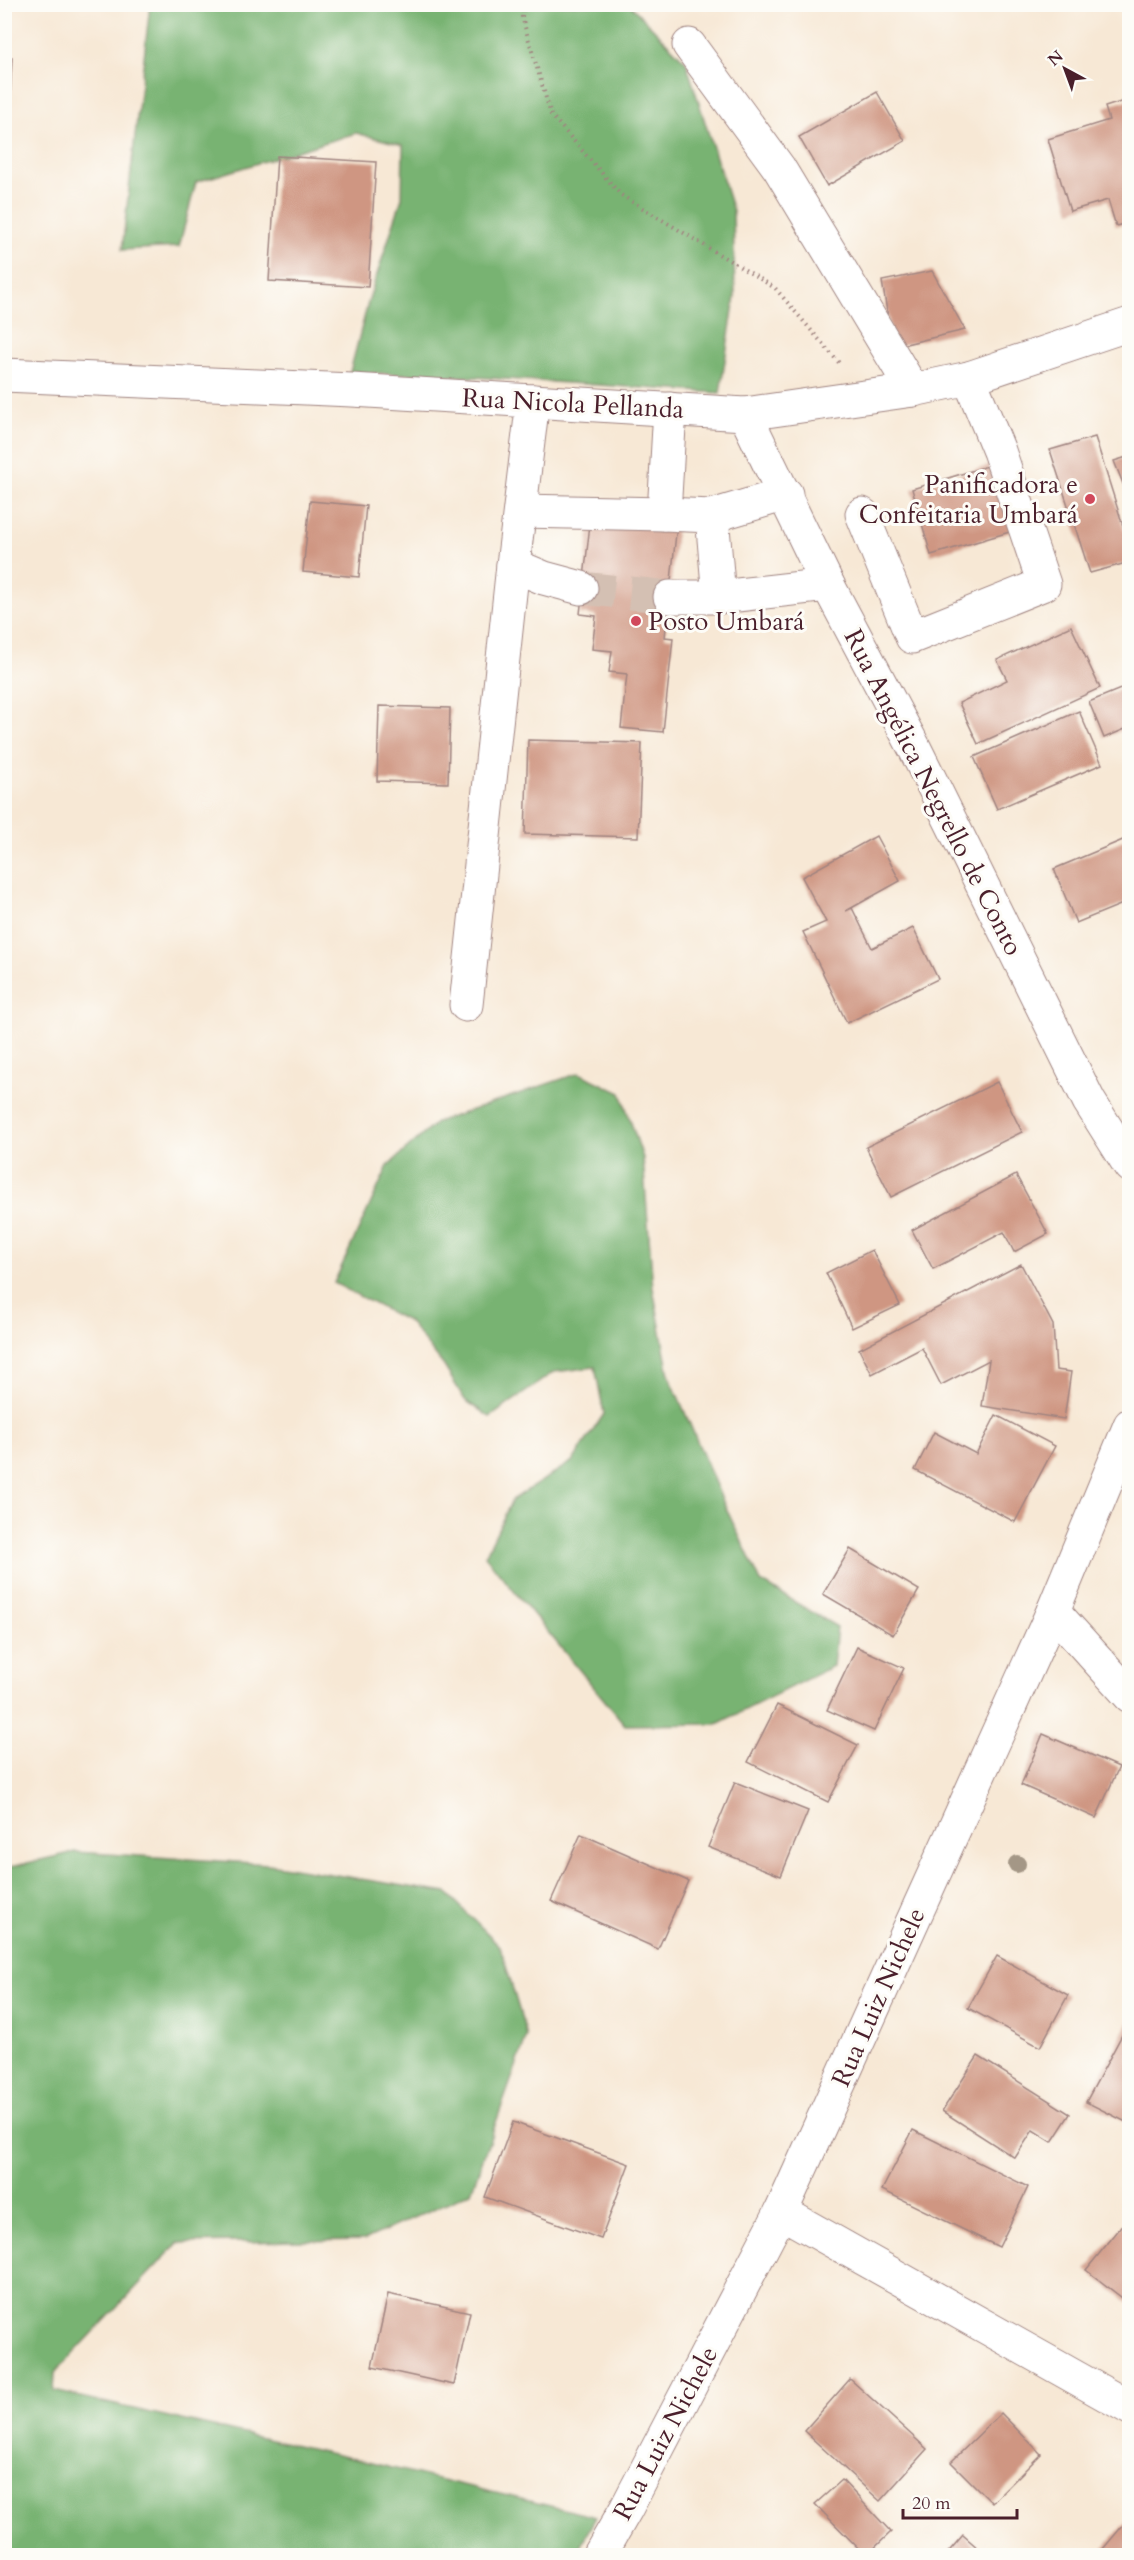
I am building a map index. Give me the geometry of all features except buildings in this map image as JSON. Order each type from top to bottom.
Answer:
[{"type":"street","points":[[689,45],[779,168],[913,390]]},
{"type":"street","name":"Rua Nicola Pellanda","points":[[4,375],[352,390],[745,414],[913,390],[969,378],[1130,324]]},
{"type":"street","points":[[862,514],[912,638],[1044,584],[999,451],[969,378]]},
{"type":"street","points":[[466,1005],[532,401]]},
{"type":"street","points":[[664,514],[670,409]]},
{"type":"street","name":"Rua Angélica Negrello de Conto","points":[[745,414],[786,494],[828,585],[915,749],[1089,1101],[1130,1166]]},
{"type":"street","points":[[521,511],[712,516],[786,494]]},
{"type":"street","points":[[712,516],[718,597]]},
{"type":"street","points":[[513,565],[544,578],[581,588]]},
{"type":"street","points":[[670,597],[718,597],[828,585]]},
{"type":"street","name":"Rua Luiz Nichele","points":[[599,2556],[626,2509],[781,2212],[1053,1611],[1130,1425]]},
{"type":"street","points":[[1053,1611],[1130,1696]]},
{"type":"street","points":[[781,2212],[1130,2408]]},
{"type":"path","points":[[523,4],[522,17],[551,115],[621,195],[775,288],[868,396]]},
{"type":"green space","points":[[150,5],[630,5],[686,62],[733,211],[735,297],[720,393],[474,377],[350,372],[369,299],[402,198],[403,145],[356,133],[196,182],[179,247],[122,250]]},
{"type":"green space","points":[[579,1073],[621,1093],[643,1158],[653,1288],[669,1375],[724,1504],[761,1582],[837,1627],[833,1666],[717,1724],[625,1725],[485,1556],[512,1500],[573,1461],[604,1414],[595,1367],[554,1372],[490,1417],[465,1400],[444,1366],[409,1322],[334,1283],[388,1166],[437,1122]]},
{"type":"green space","points":[[75,1852],[269,1864],[447,1893],[500,1946],[527,2036],[471,2192],[364,2240],[178,2243],[55,2373],[54,2391],[359,2460],[596,2517],[575,2555],[5,2555],[5,1868]]},
{"type":"tunnel","points":[[581,588],[670,597]]},
{"type":"place","name":"Panificadora e Confeitaria Umbará","points":[[1090,499]]},
{"type":"place","name":"Posto Umbará","points":[[636,621]]}]
